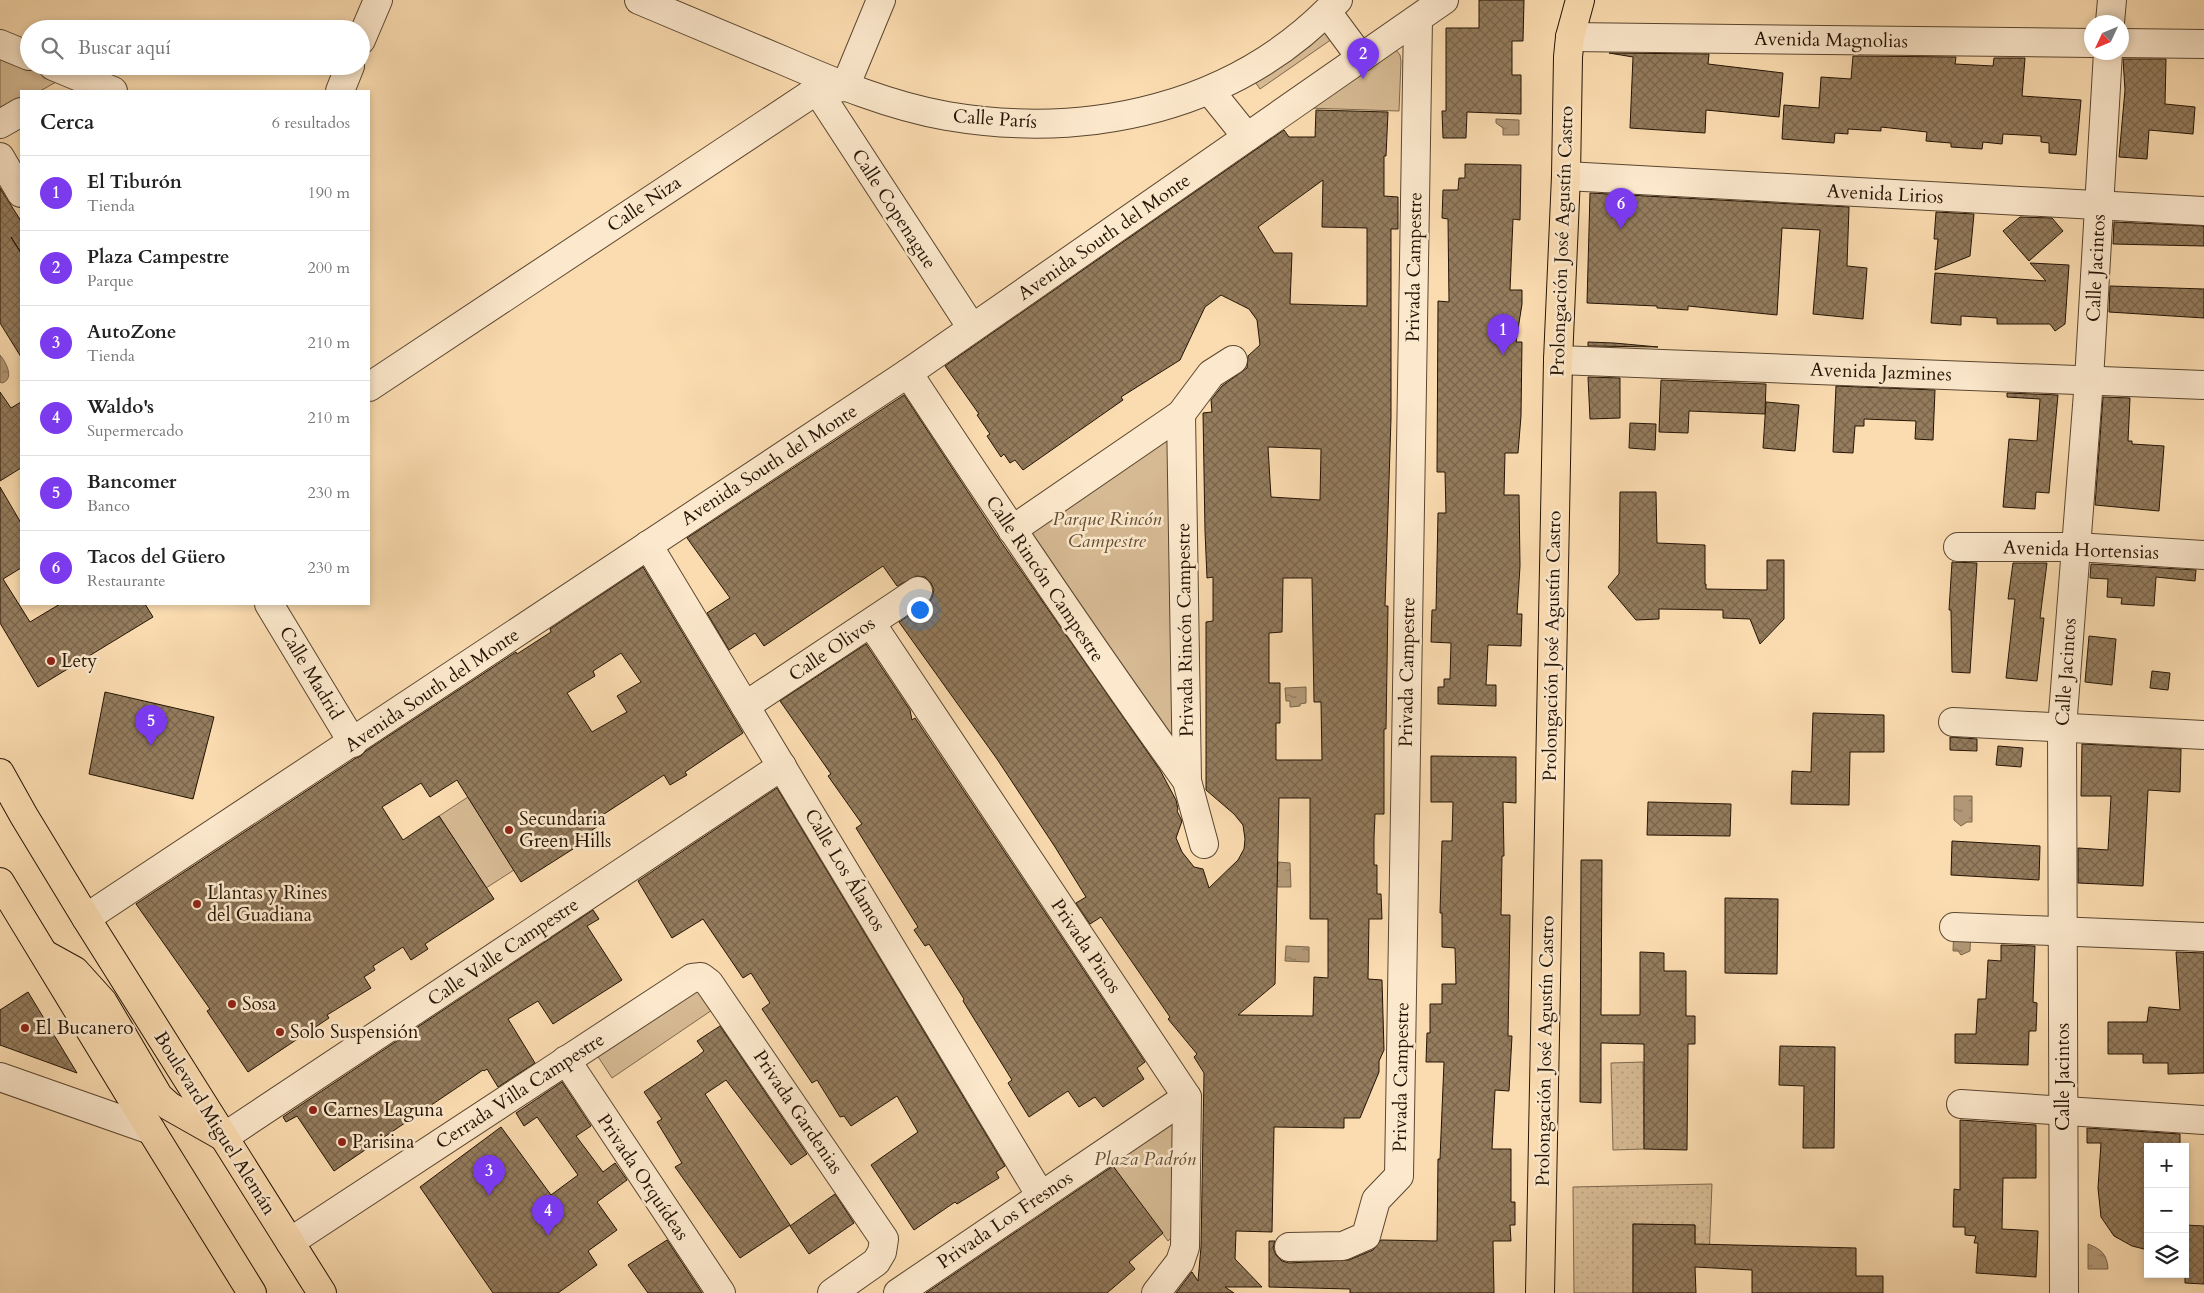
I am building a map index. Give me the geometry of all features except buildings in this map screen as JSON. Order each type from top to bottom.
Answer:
[{"type":"highway","name":"Prolongación José Agustín Castro","points":[[1540,1293],[1558,360],[1566,176],[1568,57],[1570,37],[1580,0]]},
{"type":"highway","name":"Boulevard Miguel Alemán","points":[[0,772],[24,816],[86,918],[322,1293]]},
{"type":"highway","points":[[0,803],[24,816]]},
{"type":"highway","points":[[0,882],[150,1130],[252,1293]]},
{"type":"highway","points":[[43,953],[75,972],[103,1002],[159,1097],[169,1106],[224,1137]]},
{"type":"street","points":[[370,20],[378,0]]},
{"type":"street","name":"Calle París","points":[[639,0],[846,87],[898,104],[947,116],[1012,122],[1099,120],[1173,105],[1210,91],[1259,65],[1332,6]]},
{"type":"street","points":[[846,87],[881,0]]},
{"type":"street","name":"Avenida South del Monte","points":[[86,918],[353,743],[908,373],[1444,0]]},
{"type":"street","points":[[2111,15],[2112,0]]},
{"type":"street","points":[[1332,6],[1361,58]]},
{"type":"street","name":"Privada Campestre","points":[[1289,1247],[1343,1246],[1366,1236],[1376,1200],[1399,1176],[1418,18]]},
{"type":"street","name":"Avenida Magnolias","points":[[1570,37],[2084,43]]},
{"type":"street","points":[[2129,43],[2204,44]]},
{"type":"street","points":[[0,44],[20,52]]},
{"type":"street","name":"Calle Jacintos","points":[[2064,1293],[2062,728],[2089,380],[2108,60]]},
{"type":"street","points":[[74,75],[111,90]]},
{"type":"street","points":[[340,90],[346,75]]},
{"type":"street","points":[[59,90],[81,78]]},
{"type":"street","name":"Calle Niza","points":[[370,386],[817,90],[846,87]]},
{"type":"street","name":"Calle Copenague","points":[[817,90],[972,328]]},
{"type":"street","points":[[1210,91],[1247,137]]},
{"type":"street","points":[[0,124],[20,113]]},
{"type":"street","points":[[0,158],[20,191]]},
{"type":"street","name":"Avenida Lirios","points":[[1566,176],[2204,211]]},
{"type":"street","points":[[1012,530],[1181,414],[1211,374],[1234,360]]},
{"type":"street","name":"Avenida Jazmines","points":[[1558,360],[2204,385]]},
{"type":"street","name":"Calle Rincón Campestre","points":[[908,373],[1120,689],[1187,781]]},
{"type":"street","name":"Privada Rincón Campestre","points":[[1181,414],[1187,781],[1204,844]]},
{"type":"street","name":"Calle Los Álamos","points":[[648,545],[1041,1196]]},
{"type":"street","name":"Avenida Hortensias","points":[[1958,547],[2076,547],[2204,555]]},
{"type":"street","name":"Calle Olivos","points":[[745,706],[918,591]]},
{"type":"street","name":"Calle Madrid","points":[[270,605],[353,743]]},
{"type":"street","name":"Privada Pinos","points":[[871,623],[1188,1098]]},
{"type":"street","points":[[1953,722],[2204,735]]},
{"type":"street","name":"Calle Valle Campestre","points":[[224,1137],[782,766]]},
{"type":"street","points":[[1954,927],[2204,937]]},
{"type":"street","name":"Cerrada Villa Campestre","points":[[290,1242],[692,978],[701,977]]},
{"type":"street","name":"Privada Gardenias","points":[[701,977],[709,983],[884,1239],[882,1252],[876,1262],[832,1293]]},
{"type":"street","name":"Privada Orquídeas","points":[[566,1060],[721,1293]]},
{"type":"street","points":[[0,1077],[150,1130]]},
{"type":"street","points":[[1156,1293],[1180,1262],[1185,1247],[1188,1098]]},
{"type":"street","name":"Privada Los Fresnos","points":[[898,1293],[1188,1098]]},
{"type":"street","points":[[1961,1104],[2204,1120]]},
{"type":"green space","points":[[1314,13],[1332,39],[1260,89],[1242,63]]},
{"type":"green space","points":[[0,36],[20,57],[20,75],[69,75],[42,90],[20,90],[20,103],[0,114]]},
{"type":"green space","points":[[1396,50],[1400,55],[1401,61],[1399,111],[1308,108]]},
{"type":"green space","name":"Parque Rincón Campestre","points":[[1171,412],[1179,748],[1023,522]]},
{"type":"green space","points":[[468,797],[514,870],[486,888],[439,816]]},
{"type":"green space","points":[[693,975],[718,1006],[612,1078],[593,1049]]},
{"type":"green space","points":[[1643,1062],[1644,1149],[1613,1150],[1611,1063]]},
{"type":"green space","name":"Plaza Padrón","points":[[1174,1105],[1173,1236],[1168,1241],[1103,1153]]},
{"type":"green space","points":[[1712,1184],[1709,1257],[1695,1257],[1695,1225],[1633,1224],[1633,1293],[1574,1293],[1573,1187]]},
{"type":"water","points":[[1496,119],[1519,120],[1519,135],[1503,135],[1503,128],[1496,123]]},
{"type":"water","points":[[0,355],[7,366],[9,374],[6,381],[2,383],[0,382]]},
{"type":"water","points":[[1306,687],[1306,703],[1290,707],[1290,701],[1286,701],[1285,688]]},
{"type":"water","points":[[1954,796],[1972,796],[1972,822],[1967,822],[1961,826],[1954,820]]},
{"type":"water","points":[[1278,862],[1290,863],[1291,887],[1277,887]]},
{"type":"water","points":[[1954,926],[1971,926],[1970,951],[1961,955],[1958,951],[1953,951]]},
{"type":"water","points":[[1286,946],[1309,947],[1309,962],[1285,961]]},
{"type":"water","points":[[2088,1244],[2105,1256],[2108,1269],[2088,1269]]},
{"type":"place","name":"Plaza Campestre","points":[[1363,79]]},
{"type":"place","name":"Tacos del Güero","points":[[1621,229]]},
{"type":"place","name":"El Tiburón","points":[[1503,355]]},
{"type":"place","name":"Lety","points":[[51,661]]},
{"type":"place","name":"Bancomer","points":[[151,746]]},
{"type":"place","name":"Secundaria Green Hills","points":[[509,830]]},
{"type":"place","name":"Llantas y Rines del Guadiana","points":[[197,904]]},
{"type":"place","name":"Sosa","points":[[232,1004]]},
{"type":"place","name":"El Bucanero","points":[[25,1028]]},
{"type":"place","name":"Solo Suspensión","points":[[280,1032]]},
{"type":"place","name":"Carnes Laguna","points":[[313,1110]]},
{"type":"place","name":"Parisina","points":[[342,1142]]},
{"type":"place","name":"AutoZone","points":[[489,1196]]},
{"type":"place","name":"Waldo's","points":[[548,1236]]}]
